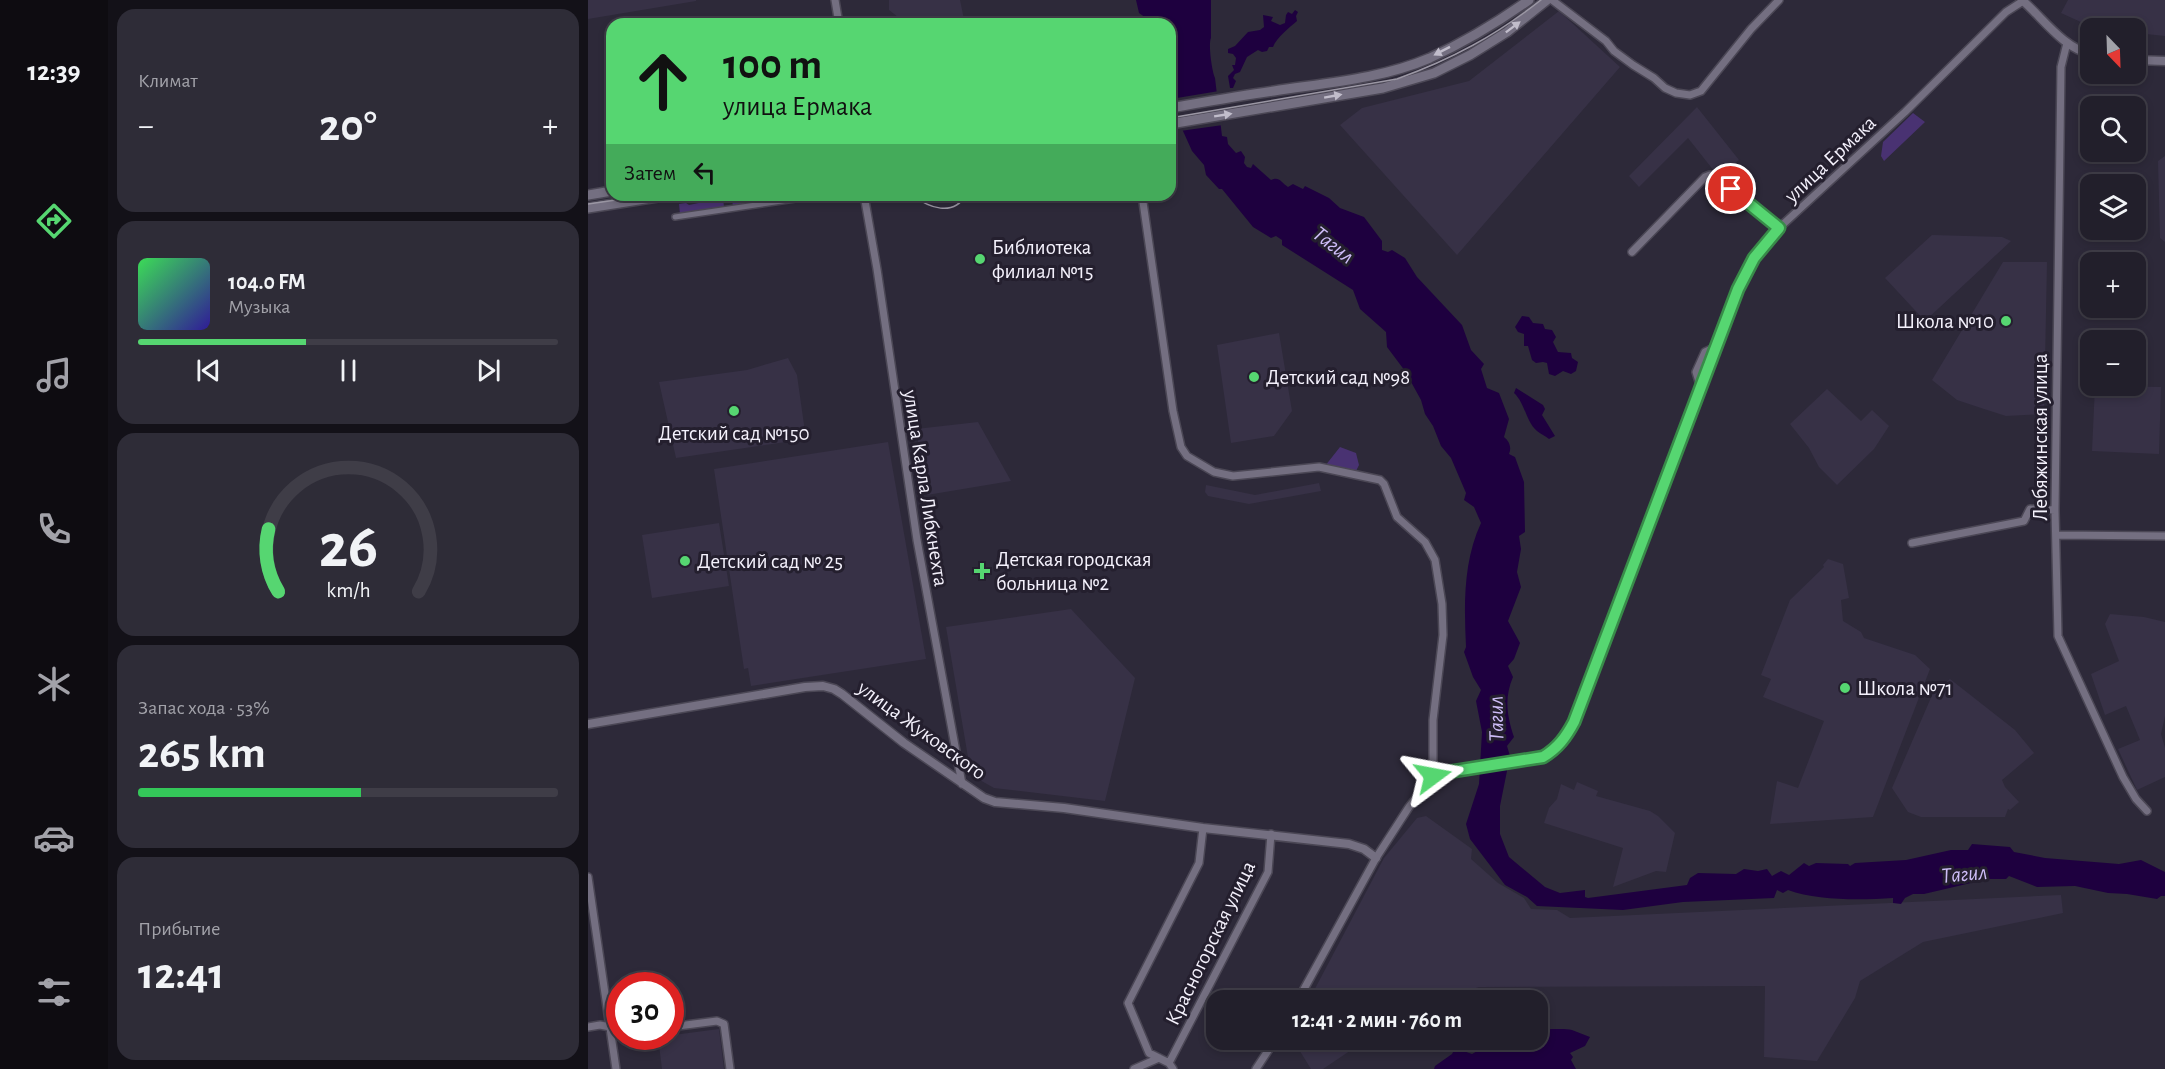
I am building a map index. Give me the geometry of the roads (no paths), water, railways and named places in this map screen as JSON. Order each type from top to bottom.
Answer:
[{"type":"main road","points":[[1176,107],[1377,74],[1429,58],[1499,21],[1528,0]]},
{"type":"main road","points":[[1176,123],[1383,87],[1434,73],[1470,55],[1507,32],[1547,0]]},
{"type":"main road","points":[[588,195],[606,192]]},
{"type":"main road","points":[[588,208],[632,201]]},
{"type":"street","points":[[835,0],[838,18]]},
{"type":"street","points":[[1552,0],[1665,88],[1676,93],[1690,95],[1701,91],[1779,0]]},
{"type":"street","points":[[2022,0],[2067,43],[2080,50]]},
{"type":"street","name":"улица Ермака","points":[[1433,776],[1457,770],[1543,757],[1554,750],[1565,738],[1574,722],[1700,385],[1747,270],[1761,248],[1779,228],[1905,112],[2006,12],[2022,0]]},
{"type":"street","name":"Лебяжинская улица","points":[[2067,43],[2061,67],[2055,510],[2058,636],[2123,777],[2136,799],[2147,811]]},
{"type":"street","points":[[2146,60],[2165,61]]},
{"type":"street","points":[[1632,252],[1705,177],[1710,175],[1747,201],[1779,228]]},
{"type":"street","points":[[675,217],[782,201]]},
{"type":"street","name":"улица Карла Либкнехта","points":[[865,201],[917,540],[962,784]]},
{"type":"street","points":[[1143,201],[1173,411],[1181,447],[1187,456],[1214,472],[1233,476],[1319,468],[1380,480],[1384,484],[1397,517],[1425,542],[1435,560],[1442,604],[1443,635],[1433,720],[1433,776],[1408,807],[1376,858],[1303,990]]},
{"type":"street","points":[[1912,543],[2025,521],[2030,509],[2055,510]]},
{"type":"street","points":[[2056,535],[2165,536]]},
{"type":"street","name":"улица Жуковского","points":[[588,724],[750,695],[823,686],[842,694],[904,743],[962,784],[995,802],[1064,808],[1203,828],[1349,844],[1364,849],[1376,858]]},
{"type":"street","points":[[1171,1066],[1149,1053],[1128,1003],[1199,863],[1203,828]]},
{"type":"street","name":"Красногорская улица","points":[[1171,1066],[1268,872],[1271,834]]},
{"type":"street","points":[[588,877],[606,994]]},
{"type":"street","points":[[684,1025],[717,1021],[724,1024],[729,1069]]},
{"type":"street","points":[[588,1027],[606,1026]]},
{"type":"street","points":[[614,1050],[616,1069]]},
{"type":"street","points":[[1256,1069],[1268,1050]]},
{"type":"street","points":[[1134,1069],[1159,1058]]},
{"type":"water","name":"Тагил","points":[[1136,0],[1211,0],[1210,52],[1222,136],[1227,137],[1228,144],[1236,153],[1241,151],[1247,167],[1251,168],[1253,164],[1271,180],[1278,179],[1288,187],[1293,184],[1303,189],[1305,186],[1329,198],[1340,208],[1364,217],[1382,241],[1382,250],[1388,252],[1392,250],[1405,258],[1417,277],[1462,325],[1471,350],[1484,364],[1481,369],[1487,388],[1499,393],[1509,419],[1504,437],[1509,444],[1509,454],[1515,457],[1524,482],[1525,532],[1519,536],[1521,549],[1517,572],[1521,587],[1508,621],[1520,643],[1514,659],[1508,666],[1513,677],[1508,692],[1507,707],[1514,737],[1507,746],[1510,756],[1500,806],[1500,834],[1509,857],[1545,887],[1560,893],[1585,890],[1585,897],[1588,898],[1687,885],[1690,878],[1698,873],[1736,874],[1744,869],[1758,871],[1767,869],[1772,876],[1781,871],[1789,875],[1804,863],[1809,866],[1816,863],[1848,864],[1850,866],[1855,863],[1906,860],[1951,850],[1968,850],[1972,844],[2010,847],[2014,852],[2045,858],[2119,864],[2141,860],[2165,872],[2165,896],[2157,899],[2075,886],[2037,887],[2009,876],[2006,879],[1988,879],[1924,894],[1913,894],[1905,898],[1901,904],[1893,903],[1893,898],[1840,899],[1800,894],[1788,890],[1783,893],[1777,890],[1774,898],[1683,902],[1623,910],[1537,906],[1527,897],[1505,885],[1470,839],[1466,824],[1479,784],[1482,732],[1476,701],[1481,690],[1473,677],[1464,652],[1466,647],[1465,600],[1471,553],[1481,523],[1474,507],[1464,500],[1466,493],[1451,458],[1441,446],[1425,414],[1421,400],[1405,371],[1387,347],[1386,332],[1360,309],[1353,290],[1282,245],[1282,240],[1276,236],[1271,238],[1253,227],[1222,189],[1219,189],[1206,175],[1204,165],[1192,151],[1183,131],[1176,108],[1176,18],[1146,18],[1139,13]]},
{"type":"water","points":[[1295,10],[1298,12],[1297,21],[1280,36],[1273,47],[1262,52],[1258,50],[1247,57],[1240,72],[1233,78],[1236,81],[1233,88],[1230,88],[1228,76],[1234,70],[1232,65],[1235,65],[1236,58],[1233,54],[1228,53],[1228,49],[1235,46],[1248,32],[1264,27],[1263,15],[1273,17],[1271,21],[1280,25],[1285,23],[1288,12],[1292,14]]},
{"type":"water","points":[[1522,316],[1529,317],[1533,323],[1543,324],[1545,329],[1552,330],[1556,337],[1553,342],[1558,352],[1571,353],[1572,358],[1578,362],[1576,371],[1571,374],[1563,371],[1555,376],[1549,374],[1547,363],[1536,363],[1532,360],[1528,346],[1524,346],[1524,334],[1518,332],[1515,327]]},
{"type":"water","points":[[1516,388],[1543,405],[1545,409],[1542,415],[1555,436],[1549,439],[1533,427],[1514,393]]},
{"type":"water","points":[[1548,1029],[1569,1029],[1590,1037],[1585,1046],[1570,1053],[1576,1069],[1434,1069],[1454,1050],[1472,1054],[1479,1050],[1548,1050]]},
{"type":"tram line","points":[[1176,117],[1397,79],[1472,46],[1507,25],[1541,0]]},
{"type":"tram line","points":[[588,204],[609,201]]},
{"type":"tram line","points":[[921,201],[940,208],[948,208],[962,201]]},
{"type":"place","name":"Библиотека филиал №15","points":[[980,259]]},
{"type":"place","name":"Школа №10","points":[[2006,321]]},
{"type":"place","name":"Детский сад №98","points":[[1254,377]]},
{"type":"place","name":"Детский сад №150","points":[[734,411]]},
{"type":"place","name":"Детский сад № 25","points":[[685,561]]},
{"type":"place","name":"Детская городская больница №2","points":[[982,571]]},
{"type":"place","name":"Школа №71","points":[[1845,688]]}]
